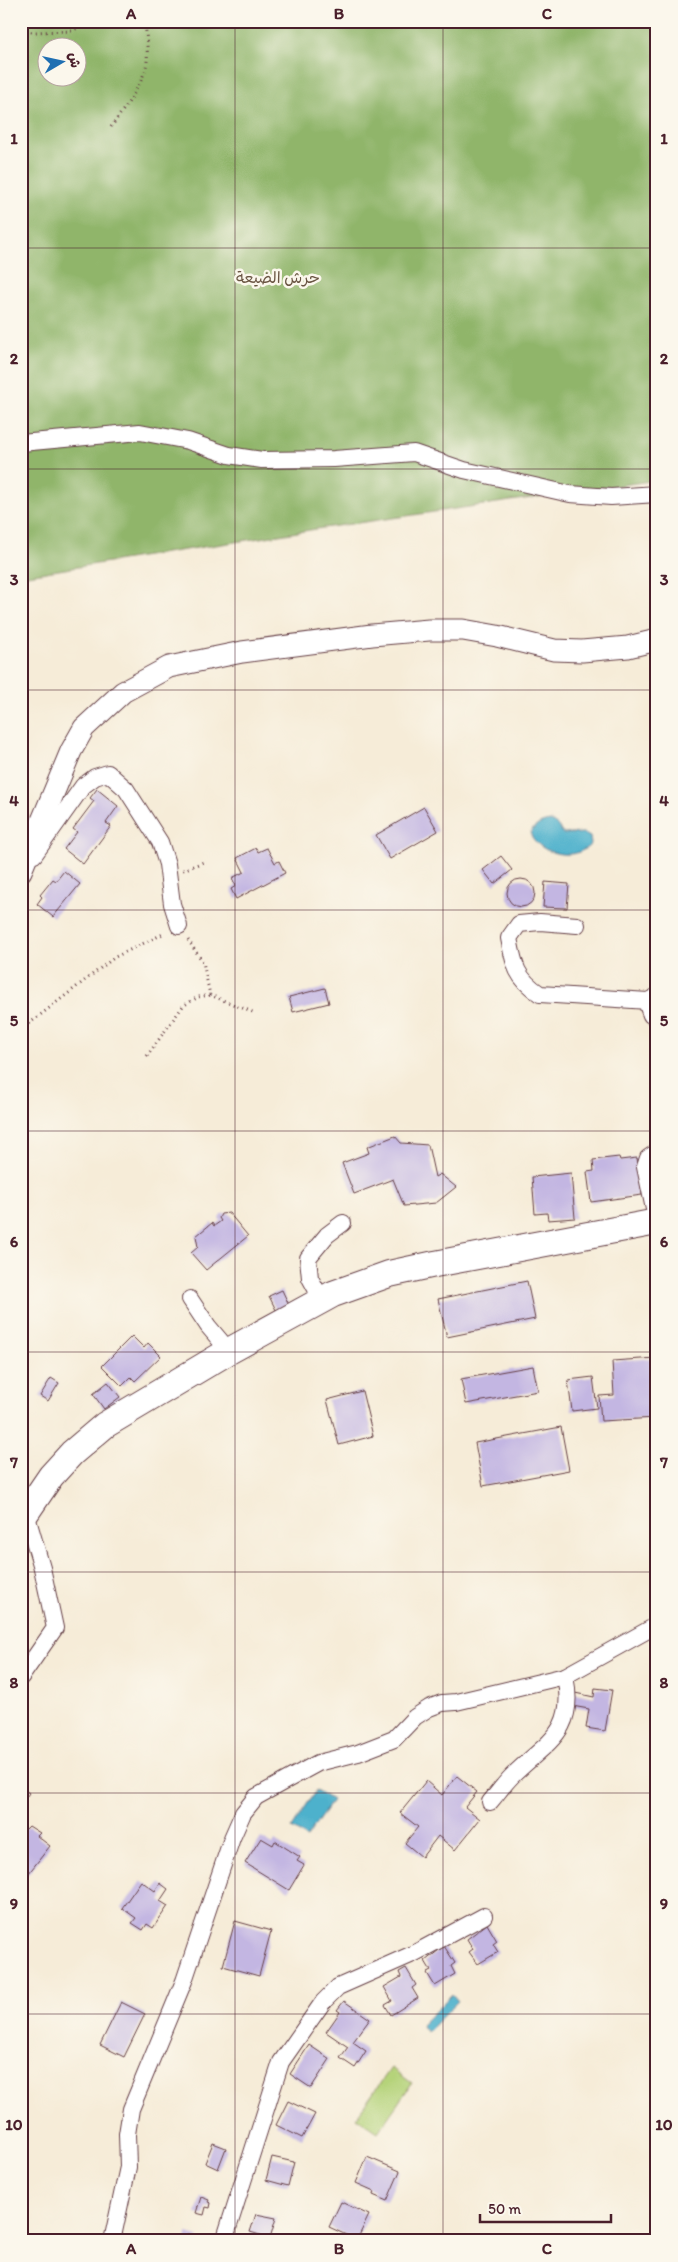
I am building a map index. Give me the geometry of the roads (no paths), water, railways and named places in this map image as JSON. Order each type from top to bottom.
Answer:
[{"type":"main road","points":[[24,1516],[51,1476],[72,1453],[105,1426],[229,1351],[322,1300],[389,1274],[468,1257],[581,1238],[657,1222]]},
{"type":"street","points":[[21,443],[140,432],[188,441],[230,455],[262,460],[334,459],[414,453],[464,470],[570,494],[611,497],[657,494]]},
{"type":"street","points":[[21,872],[71,750],[84,728],[124,692],[170,668],[242,652],[372,635],[429,630],[463,630],[554,650],[582,651],[628,646],[657,640]]},
{"type":"street","points":[[21,872],[83,786],[95,777],[108,773],[126,789],[160,842],[168,874],[172,904],[179,926]]},
{"type":"street","points":[[578,925],[540,922],[519,924],[509,938],[514,966],[526,985],[540,994],[653,998],[648,1008],[651,1015],[657,1017]]},
{"type":"street","points":[[657,1152],[648,1158],[645,1167],[657,1222]]},
{"type":"street","points":[[322,1300],[310,1278],[308,1258],[327,1235],[343,1223]]},
{"type":"street","points":[[190,1299],[208,1326],[229,1351]]},
{"type":"street","points":[[21,1677],[55,1628],[42,1568],[24,1516]]},
{"type":"street","points":[[112,2241],[128,2166],[127,2134],[131,2109],[184,1981],[232,1838],[243,1814],[256,1797],[318,1763],[358,1753],[394,1739],[415,1717],[429,1708],[442,1703],[456,1702],[565,1676],[605,1652],[657,1625]]},
{"type":"street","points":[[490,1802],[511,1777],[554,1740],[564,1720],[569,1693],[565,1676]]},
{"type":"street","points":[[224,2241],[281,2062],[323,2002],[338,1987],[415,1952],[484,1916]]},
{"type":"water","points":[[551,821],[558,826],[563,834],[583,833],[590,837],[591,844],[584,850],[567,854],[558,854],[541,847],[530,833],[539,824]]},
{"type":"water","points":[[316,1790],[332,1800],[307,1838],[292,1828]]},
{"type":"water","points":[[452,1994],[458,2001],[427,2032],[421,2025]]},
{"type":"park label","name":"حرش الضيعة","points":[[278,277]]}]
